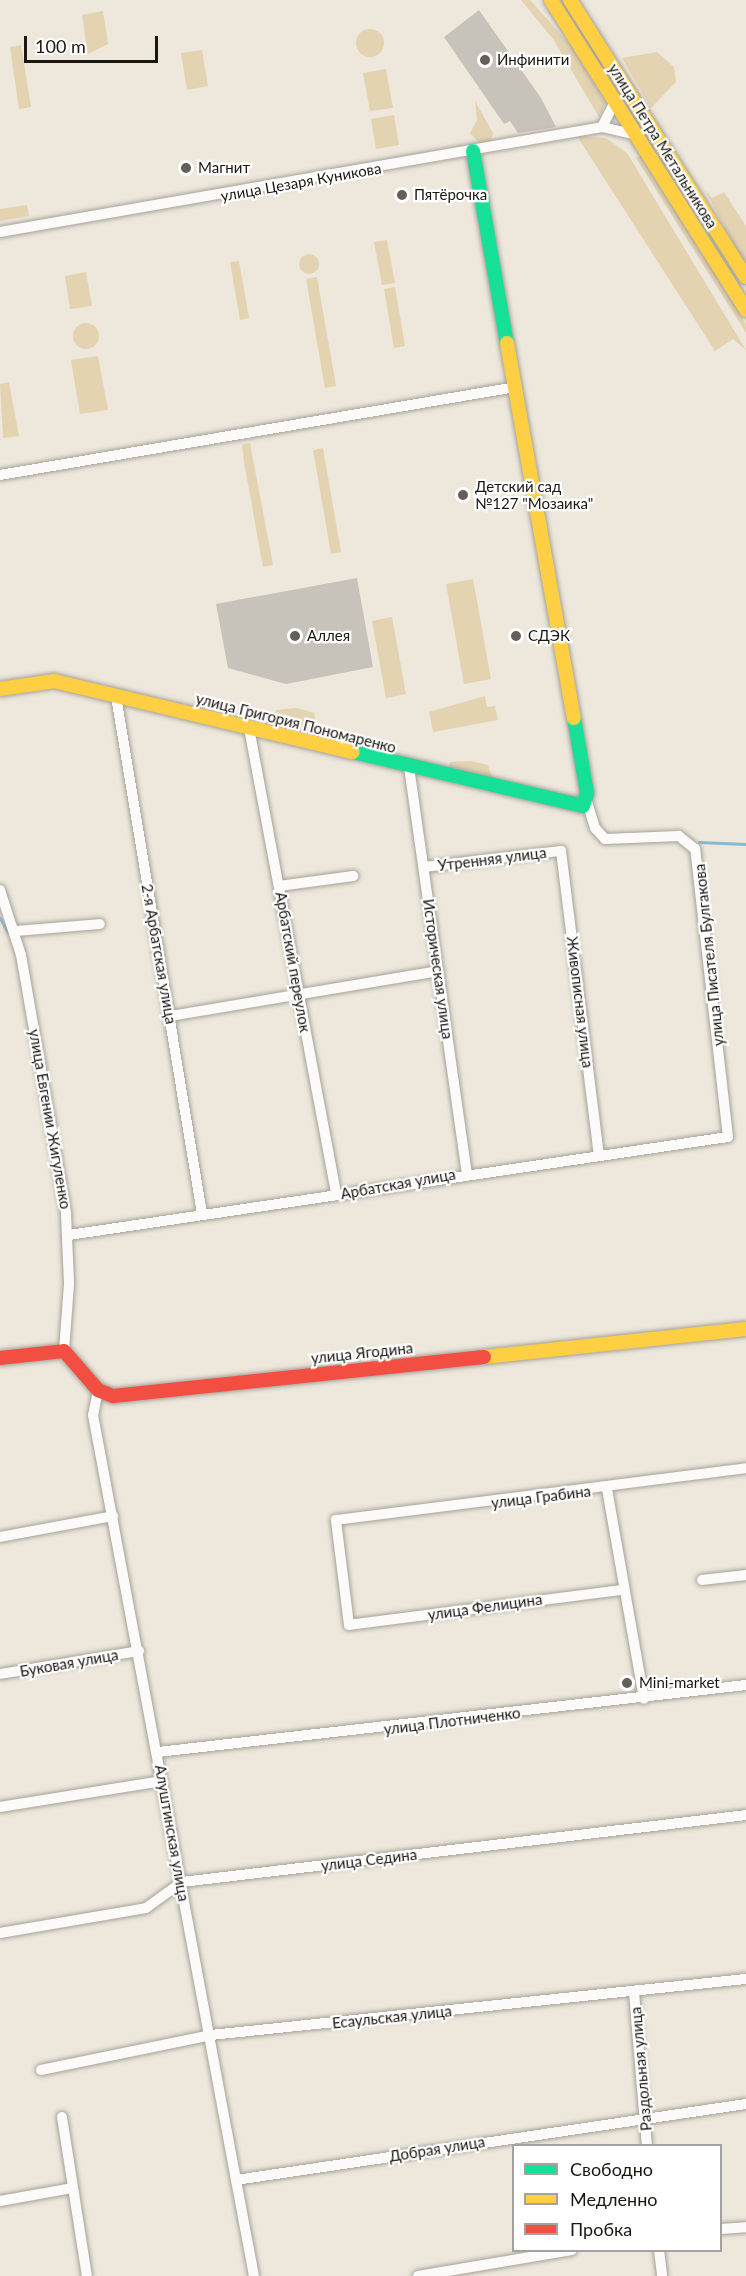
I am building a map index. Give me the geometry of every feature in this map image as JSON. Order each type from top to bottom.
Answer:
[{"type":"street","name":"улица Петра Метальникова","points":[[551,0],[746,310]]},
{"type":"street","name":"улица Петра Метальникова","points":[[570,0],[746,277]]},
{"type":"street","points":[[615,102],[602,127],[636,135]]},
{"type":"street","name":"улица Цезаря Куникова","points":[[0,232],[602,127]]},
{"type":"street","points":[[473,151],[516,387],[585,804]]},
{"type":"street","points":[[0,475],[516,387]]},
{"type":"street","name":"улица Григория Пономаренко","points":[[0,689],[54,681],[409,767],[585,804]]},
{"type":"street","name":"2-я Арбатская улица","points":[[116,696],[202,1213]]},
{"type":"street","name":"Арбатский переулок","points":[[249,728],[336,1195]]},
{"type":"street","name":"Историческая улица","points":[[409,767],[467,1172]]},
{"type":"street","name":"улица Писателя Булгакова","points":[[585,804],[595,828],[605,839],[679,836],[695,849],[728,1137]]},
{"type":"street","name":"Утренняя улица","points":[[424,867],[561,850]]},
{"type":"street","name":"Живописная улица","points":[[561,850],[599,1154]]},
{"type":"street","points":[[279,886],[353,876]]},
{"type":"street","name":"улица Евгении Жигуленко","points":[[0,890],[15,931],[69,1235],[64,1351]]},
{"type":"street","points":[[15,931],[100,924]]},
{"type":"street","points":[[170,1016],[438,970]]},
{"type":"street","name":"Арбатская улица","points":[[69,1235],[202,1213],[336,1195],[467,1172],[728,1137]]},
{"type":"street","name":"улица Ягодина","points":[[98,1390],[113,1396],[746,1329]]},
{"type":"street","points":[[0,1358],[64,1351],[98,1390]]},
{"type":"street","name":"Алуштинская улица","points":[[98,1390],[93,1414],[182,1882],[194,1969],[211,2035],[254,2276]]},
{"type":"street","name":"улица Грабина","points":[[349,1625],[336,1520],[607,1489],[746,1468]]},
{"type":"street","points":[[607,1489],[621,1590],[630,1602],[644,1699]]},
{"type":"street","points":[[0,1537],[113,1516]]},
{"type":"street","points":[[702,1580],[746,1575]]},
{"type":"street","name":"улица Фелицина","points":[[349,1625],[621,1590]]},
{"type":"street","name":"Буковая улица","points":[[0,1674],[139,1651]]},
{"type":"street","name":"улица Плотниченко","points":[[158,1752],[644,1699],[746,1685]]},
{"type":"street","points":[[0,1807],[162,1781]]},
{"type":"street","name":"улица Седина","points":[[0,1933],[146,1908],[182,1882],[746,1815]]},
{"type":"street","name":"Есаульская улица","points":[[41,2070],[211,2035],[746,1979]]},
{"type":"street","name":"Раздольная улица","points":[[634,1992],[647,2144]]},
{"type":"street","name":"Добрая улица","points":[[236,2180],[644,2117],[746,2104]]},
{"type":"street","points":[[63,2117],[87,2276]]},
{"type":"street","points":[[0,2201],[72,2188]]},
{"type":"street","points":[[722,2229],[746,2227]]},
{"type":"street","points":[[418,2276],[560,2252]]},
{"type":"street","points":[[659,2252],[662,2276]]},
{"type":"shaded area","points":[[521,0],[530,0],[572,47],[605,102],[599,117],[553,39]]},
{"type":"shaded area","points":[[103,11],[108,44],[88,54],[82,15]]},
{"type":"shaded area","points":[[370,29],[380,33],[384,43],[380,53],[370,57],[360,53],[356,43],[360,33]]},
{"type":"shaded area","points":[[21,45],[31,107],[19,109],[10,47]]},
{"type":"shaded area","points":[[202,50],[208,86],[187,90],[181,53]]},
{"type":"shaded area","points":[[657,52],[674,67],[676,82],[651,108],[622,58]]},
{"type":"shaded area","points":[[386,69],[393,108],[370,111],[363,73]]},
{"type":"shaded area","points":[[475,101],[493,133],[491,141],[479,143],[470,133],[477,120]]},
{"type":"shaded area","points":[[394,115],[399,145],[376,149],[371,119]]},
{"type":"shaded area","points":[[577,136],[606,138],[627,153],[746,350],[733,339],[715,351]]},
{"type":"shaded area","points":[[641,156],[746,324],[746,333],[636,158]]},
{"type":"shaded area","points":[[705,190],[712,198],[724,192],[746,226],[746,268]]},
{"type":"shaded area","points":[[27,205],[29,216],[0,221],[0,209]]},
{"type":"shaded area","points":[[387,240],[395,283],[382,285],[374,242]]},
{"type":"shaded area","points":[[305,254],[313,254],[319,260],[319,268],[313,274],[305,274],[299,268],[299,260]]},
{"type":"shaded area","points":[[239,261],[249,318],[240,320],[230,262]]},
{"type":"shaded area","points":[[86,272],[92,306],[70,309],[65,276]]},
{"type":"shaded area","points":[[317,277],[336,386],[325,388],[306,279]]},
{"type":"shaded area","points":[[395,287],[405,346],[394,348],[384,289]]},
{"type":"shaded area","points":[[86,323],[95,327],[99,336],[95,345],[86,349],[77,345],[73,336],[77,327]]},
{"type":"shaded area","points":[[98,356],[108,410],[80,414],[71,360]]},
{"type":"shaded area","points":[[9,382],[19,436],[3,438],[0,384]]},
{"type":"shaded area","points":[[250,443],[273,565],[263,567],[242,445]]},
{"type":"shaded area","points":[[323,448],[341,552],[331,554],[313,450]]},
{"type":"shaded area","points":[[473,579],[491,679],[464,684],[446,584]]},
{"type":"shaded area","points":[[392,617],[406,694],[386,698],[372,621]]},
{"type":"shaded area","points":[[485,696],[487,707],[495,706],[498,720],[433,732],[429,712]]},
{"type":"shaded area","points":[[297,708],[314,713],[318,730],[274,717],[276,710]]},
{"type":"shaded area","points":[[471,761],[488,765],[493,780],[449,768],[450,762]]},
{"type":"building","name":"Инфинити","points":[[479,10],[541,98],[556,127],[518,133],[510,121],[504,124],[444,37]]},
{"type":"building","name":"Аллея","points":[[357,578],[373,667],[286,684],[228,668],[216,604]]},
{"type":"waterway","points":[[699,842],[746,844]]},
{"type":"waterway","points":[[0,918],[8,933]]},
{"type":"traffic: fast","points":[[473,151],[507,343]]},
{"type":"traffic: fast","points":[[353,752],[583,806],[587,793],[574,718]]},
{"type":"traffic: slow","points":[[551,0],[746,310]]},
{"type":"traffic: slow","points":[[570,0],[746,277]]},
{"type":"traffic: slow","points":[[507,343],[574,718]]},
{"type":"traffic: slow","points":[[0,689],[54,681],[353,752]]},
{"type":"traffic: slow","points":[[484,1357],[746,1329]]},
{"type":"traffic: jam","points":[[0,1358],[64,1351],[98,1390],[113,1396],[484,1357]]},
{"type":"place","name":"Инфинити","points":[[485,60]]},
{"type":"place","name":"Магнит","points":[[186,168]]},
{"type":"place","name":"Пятёрочка","points":[[402,195]]},
{"type":"place","name":"Детский сад №127 \"Мозаика\"","points":[[463,495]]},
{"type":"place","name":"Аллея","points":[[295,636]]},
{"type":"place","name":"СДЭК","points":[[516,636]]},
{"type":"place","name":"Mini-market","points":[[627,1683]]}]
